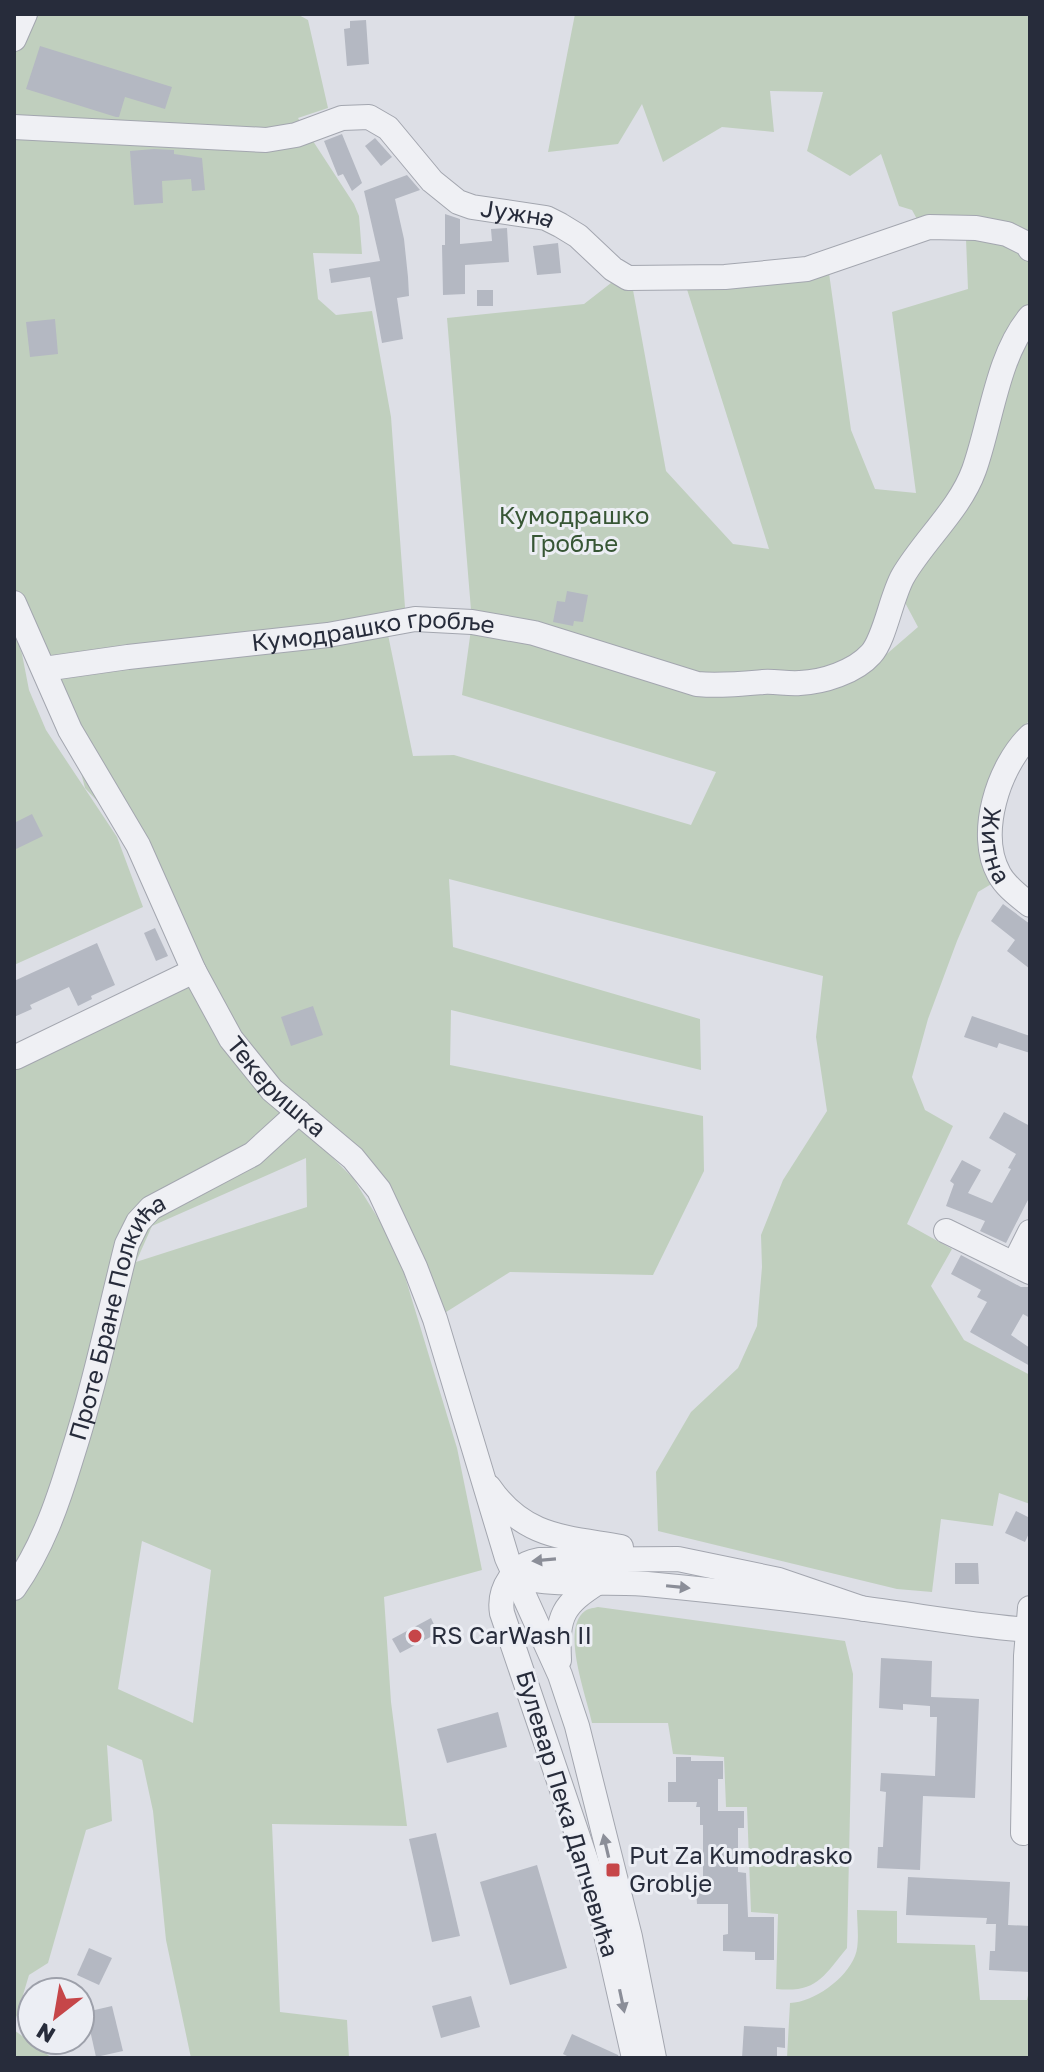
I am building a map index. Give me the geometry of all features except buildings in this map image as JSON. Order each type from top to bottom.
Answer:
[{"type":"street","points":[[14,39],[25,14]]},
{"type":"street","name":"Јужна","points":[[14,127],[266,140],[296,135],[342,118],[369,117],[388,128],[432,181],[458,202],[472,207],[546,218],[578,236],[613,269],[628,278],[725,277],[807,269],[929,227],[976,228],[1007,234],[1027,244],[1030,249]]},
{"type":"street","name":"Кумодрашко гробље","points":[[44,669],[328,635],[415,619],[472,622],[534,633],[697,684],[724,687],[824,680],[870,656],[876,647],[893,595],[904,575],[973,473],[1007,360],[1030,317]]},
{"type":"street","name":"Текеришка","points":[[14,603],[70,730],[138,845],[194,971],[231,1039],[252,1069],[272,1090],[353,1158],[379,1190],[435,1319],[514,1574]]},
{"type":"street","name":"Житна","points":[[1030,736],[997,790],[990,828],[997,872],[1030,905]]},
{"type":"street","points":[[16,1057],[194,971]]},
{"type":"street","name":"Проте Бране Полкића","points":[[14,1588],[42,1544],[60,1497],[89,1405],[127,1244],[138,1222],[151,1208],[253,1154],[299,1112]]},
{"type":"street","points":[[946,1231],[1022,1268],[1030,1232]]},
{"type":"street","points":[[481,1474],[500,1502],[525,1524],[565,1537],[779,1580],[864,1609]]},
{"type":"street","points":[[678,1559],[539,1560],[524,1564],[514,1574],[537,1582],[600,1581],[681,1587],[982,1627],[1029,1623],[1023,1833]]},
{"type":"street","name":"Булевар Пека Дапчевића","points":[[514,1574],[560,1675],[577,1726],[630,1937],[654,2058]]},
{"type":"street","name":"Булевар Пека Дапчевића","points":[[514,1574],[504,1590],[502,1613],[596,1890],[634,2058]]},
{"type":"street","points":[[560,1675],[558,1640],[561,1617],[571,1601],[600,1581]]},
{"type":"green space","name":"Кумодрашко Гробље","points":[[25,14],[297,14],[308,20],[328,108],[298,118],[354,204],[359,216],[362,254],[313,253],[318,299],[336,315],[372,311],[391,417],[406,621],[386,625],[413,756],[454,755],[691,825],[716,772],[462,695],[472,622],[447,318],[584,304],[611,283],[633,290],[666,471],[733,544],[769,549],[685,283],[829,273],[851,430],[875,489],[916,493],[892,312],[968,289],[966,239],[928,239],[912,210],[899,206],[881,154],[850,176],[807,151],[823,92],[770,91],[774,132],[722,127],[663,162],[642,104],[618,144],[548,152],[575,14],[1030,14],[1030,719],[995,773],[983,803],[980,834],[993,883],[978,892],[957,941],[928,1019],[912,1077],[925,1110],[953,1126],[907,1224],[952,1249],[931,1286],[964,1340],[1030,1375],[1030,1504],[999,1493],[993,1526],[941,1519],[932,1592],[897,1589],[658,1531],[656,1472],[691,1412],[738,1368],[757,1326],[762,1267],[761,1235],[783,1180],[827,1111],[816,1037],[823,976],[449,879],[453,947],[700,1019],[701,1070],[451,1010],[450,1065],[703,1116],[704,1171],[653,1275],[510,1272],[435,1319],[379,1190],[305,1130],[353,1178],[396,1247],[457,1448],[482,1570],[384,1597],[391,1702],[407,1826],[272,1824],[280,2012],[347,2020],[349,2058],[191,2058],[166,1940],[153,1811],[142,1760],[107,1745],[112,1821],[86,1830],[48,1963],[29,1976],[16,1976],[14,2025],[14,1058],[194,971],[138,845],[85,788],[70,730],[14,603],[14,39]],"holes":[[[902,597],[918,627],[874,665],[876,647]],[[306,1158],[307,1207],[136,1262],[152,1226]],[[142,1541],[211,1570],[193,1723],[118,1689]]]},
{"type":"green space","points":[[14,631],[29,690],[46,730],[117,837],[143,907],[14,965]]},
{"type":"green space","points":[[598,1607],[845,1641],[853,1674],[847,1948],[818,1981],[801,1988],[776,1989],[778,1914],[751,1912],[747,1807],[726,1807],[724,1757],[673,1754],[668,1723],[592,1723],[577,1664],[575,1632],[578,1620],[585,1611]]},
{"type":"green space","points":[[857,1910],[897,1911],[897,1943],[975,1945],[980,2000],[1027,2000],[1030,1986],[1030,2058],[787,2058],[790,2003],[819,1994],[837,1981],[851,1965],[857,1946]]},
{"type":"green space","points":[[14,2030],[16,2056],[52,2058],[14,2058]]},
{"type":"place","name":"RS CarWash II","points":[[415,1636]]},
{"type":"place","name":"Put Za Kumodrasko Groblje","points":[[613,1870]]}]
